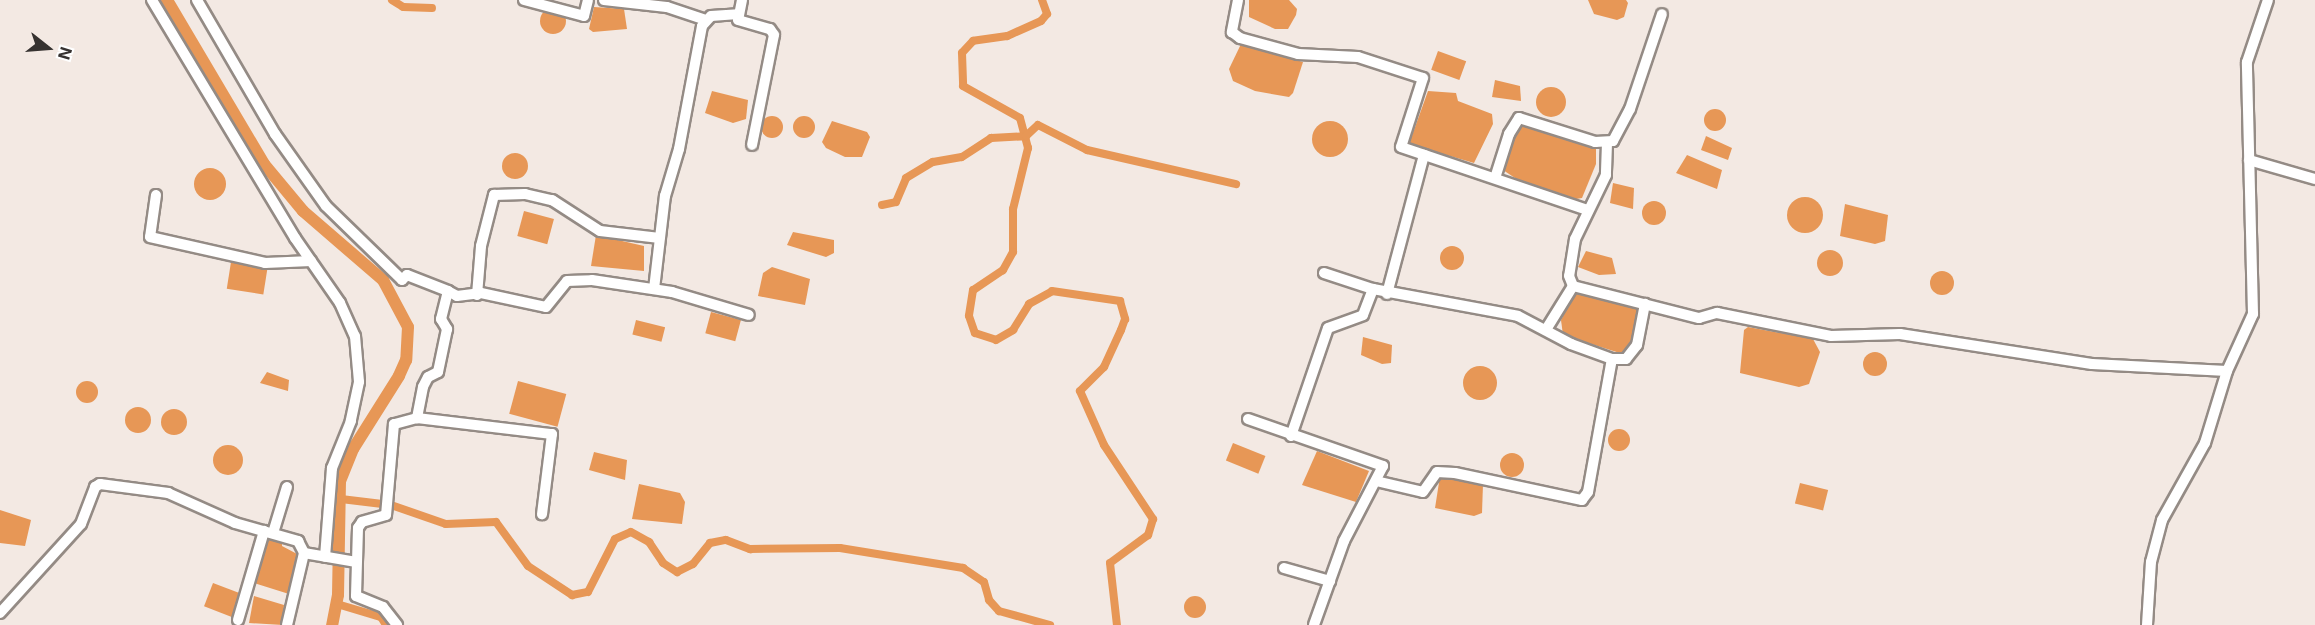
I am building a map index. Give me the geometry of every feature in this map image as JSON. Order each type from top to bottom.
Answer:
[{"type":"street","points":[[152,0],[311,261],[340,303],[359,360],[356,400],[332,468],[333,558]]},
{"type":"street","points":[[197,0],[275,134],[332,213],[384,257],[402,280],[407,275],[457,296],[477,294],[546,308],[573,279],[654,289],[749,315]]},
{"type":"street","points":[[524,0],[584,16],[588,0]]},
{"type":"street","points":[[604,0],[667,7],[706,20],[738,14]]},
{"type":"street","points":[[741,0],[738,14],[740,22],[770,29],[774,34],[752,144]]},
{"type":"street","points":[[1238,0],[1232,32],[1239,38],[1298,54],[1358,57],[1423,78],[1401,147],[1424,156],[1496,175],[1587,210]]},
{"type":"street","points":[[2147,625],[2151,562],[2162,520],[2205,443],[2228,371],[2251,321],[2254,300],[2248,52],[2268,0]]},
{"type":"street","points":[[1607,143],[1620,133],[1630,110],[1662,14]]},
{"type":"street","points":[[654,289],[665,196],[706,20]]},
{"type":"street","points":[[1496,175],[1509,134],[1519,118],[1607,143]]},
{"type":"street","points":[[1573,286],[1569,276],[1575,238],[1587,210],[1595,202],[1606,175],[1607,143]]},
{"type":"street","points":[[1387,293],[1424,156]]},
{"type":"street","points":[[2249,160],[2315,179]]},
{"type":"street","points":[[156,195],[150,237],[265,263],[311,261]]},
{"type":"street","points":[[477,294],[482,246],[494,195],[552,200],[600,231],[660,238]]},
{"type":"street","points":[[1324,273],[1387,293],[1518,316],[1548,328],[1571,344],[1612,359],[1626,359],[1636,345],[1645,304]]},
{"type":"street","points":[[1573,286],[1699,318],[1717,313],[1831,336],[1900,334],[2092,364],[2228,371]]},
{"type":"street","points":[[1548,328],[1573,286]]},
{"type":"street","points":[[1291,436],[1328,328],[1363,315],[1373,289]]},
{"type":"street","points":[[417,418],[423,387],[440,368],[447,329],[441,319],[448,291]]},
{"type":"street","points":[[1376,481],[1423,492],[1437,472],[1455,473],[1582,500],[1588,492],[1612,359]]},
{"type":"street","points":[[397,625],[383,607],[356,596],[356,562],[360,523],[387,512],[394,424],[417,418],[552,434],[542,514]]},
{"type":"street","points":[[1248,419],[1291,436],[1383,466],[1330,581],[1314,625]]},
{"type":"street","points":[[0,613],[81,524],[97,484],[168,493],[268,532],[298,541],[304,553],[287,625]]},
{"type":"street","points":[[238,620],[268,532],[287,487]]},
{"type":"street","points":[[304,553],[356,562]]},
{"type":"street","points":[[1284,568],[1330,581]]},
{"type":"shaded area","points":[[1249,0],[1289,0],[1297,9],[1296,15],[1288,29],[1275,29],[1249,17]]},
{"type":"shaded area","points":[[1588,0],[1626,0],[1628,3],[1624,17],[1617,20],[1594,14]]},
{"type":"shaded area","points":[[594,7],[624,9],[627,29],[593,32],[589,29]]},
{"type":"shaded area","points":[[553,8],[562,12],[566,21],[562,30],[553,34],[544,30],[540,21],[544,12]]},
{"type":"shaded area","points":[[1241,44],[1303,62],[1293,93],[1289,97],[1255,91],[1233,81],[1229,69]]},
{"type":"shaded area","points":[[1438,51],[1466,61],[1459,80],[1431,70]]},
{"type":"shaded area","points":[[1495,80],[1520,86],[1521,101],[1492,97]]},
{"type":"shaded area","points":[[1551,87],[1562,91],[1566,102],[1562,113],[1551,117],[1540,113],[1536,102],[1540,91]]},
{"type":"shaded area","points":[[712,91],[748,100],[746,119],[733,123],[705,113]]},
{"type":"shaded area","points":[[1428,91],[1456,93],[1458,101],[1492,114],[1493,124],[1474,163],[1409,144]]},
{"type":"shaded area","points":[[1715,109],[1723,112],[1726,120],[1723,128],[1715,131],[1707,128],[1704,120],[1707,112]]},
{"type":"shaded area","points":[[772,116],[780,119],[783,127],[780,135],[772,138],[764,135],[761,127],[764,119]]},
{"type":"shaded area","points":[[804,116],[812,119],[815,127],[812,135],[804,138],[796,135],[793,127],[796,119]]},
{"type":"shaded area","points":[[832,121],[867,132],[870,137],[862,157],[845,157],[826,148],[822,142]]},
{"type":"shaded area","points":[[1330,121],[1343,126],[1348,139],[1343,152],[1330,157],[1317,152],[1312,139],[1317,126]]},
{"type":"shaded area","points":[[1523,124],[1596,148],[1596,164],[1582,198],[1570,200],[1524,184],[1503,170],[1514,134]]},
{"type":"shaded area","points":[[1706,136],[1732,148],[1728,160],[1701,150]]},
{"type":"shaded area","points":[[515,153],[524,157],[528,166],[524,175],[515,179],[506,175],[502,166],[506,157]]},
{"type":"shaded area","points":[[1687,155],[1722,170],[1717,189],[1676,173]]},
{"type":"shaded area","points":[[210,168],[221,173],[226,184],[221,195],[210,200],[199,195],[194,184],[199,173]]},
{"type":"shaded area","points":[[1613,183],[1634,188],[1633,209],[1610,203]]},
{"type":"shaded area","points":[[1805,197],[1817,203],[1823,215],[1817,227],[1805,233],[1793,227],[1787,215],[1793,203]]},
{"type":"shaded area","points":[[1654,201],[1659,202],[1665,208],[1665,218],[1659,224],[1654,225],[1649,224],[1643,218],[1642,213],[1643,208],[1649,202]]},
{"type":"shaded area","points":[[1845,204],[1888,215],[1885,241],[1875,244],[1840,236]]},
{"type":"shaded area","points":[[524,211],[554,219],[547,244],[517,236]]},
{"type":"shaded area","points":[[793,232],[834,240],[834,253],[826,257],[787,245]]},
{"type":"shaded area","points":[[596,235],[644,246],[644,271],[591,266]]},
{"type":"shaded area","points":[[1452,246],[1460,250],[1464,258],[1460,266],[1452,270],[1444,266],[1440,258],[1444,250]]},
{"type":"shaded area","points":[[1830,250],[1839,254],[1843,263],[1839,272],[1830,276],[1821,272],[1817,263],[1821,254]]},
{"type":"shaded area","points":[[1586,251],[1612,258],[1616,274],[1599,275],[1578,267]]},
{"type":"shaded area","points":[[231,262],[268,268],[263,294],[227,289]]},
{"type":"shaded area","points":[[772,267],[810,279],[805,305],[758,296],[763,273]]},
{"type":"shaded area","points":[[1942,271],[1950,275],[1954,283],[1950,291],[1942,295],[1934,291],[1930,283],[1934,275]]},
{"type":"shaded area","points":[[1575,293],[1637,309],[1637,334],[1626,355],[1563,335],[1561,320]]},
{"type":"shaded area","points":[[711,312],[741,320],[735,341],[705,333]]},
{"type":"shaded area","points":[[636,320],[665,327],[661,342],[632,335]]},
{"type":"shaded area","points":[[1748,327],[1813,339],[1820,352],[1809,384],[1799,387],[1740,373],[1744,330]]},
{"type":"shaded area","points":[[1363,337],[1392,345],[1391,363],[1382,364],[1361,355]]},
{"type":"shaded area","points":[[1875,352],[1883,356],[1887,364],[1883,372],[1875,376],[1867,372],[1863,364],[1867,356]]},
{"type":"shaded area","points":[[1480,366],[1492,371],[1497,383],[1492,395],[1480,400],[1468,395],[1463,383],[1468,371]]},
{"type":"shaded area","points":[[267,372],[289,380],[288,391],[260,383]]},
{"type":"shaded area","points":[[83,381],[91,381],[98,388],[98,396],[91,403],[83,403],[76,396],[76,388]]},
{"type":"shaded area","points":[[518,381],[566,394],[557,427],[509,414]]},
{"type":"shaded area","points":[[138,407],[147,411],[151,420],[147,429],[138,433],[129,429],[125,420],[129,411]]},
{"type":"shaded area","points":[[174,409],[183,413],[187,422],[183,431],[174,435],[165,431],[161,422],[165,413]]},
{"type":"shaded area","points":[[1619,429],[1627,432],[1630,440],[1627,448],[1619,451],[1611,448],[1608,440],[1611,432]]},
{"type":"shaded area","points":[[1233,443],[1265,456],[1258,474],[1226,461]]},
{"type":"shaded area","points":[[228,445],[238,450],[243,460],[238,470],[228,475],[218,470],[213,460],[218,450]]},
{"type":"shaded area","points":[[1317,451],[1369,471],[1356,502],[1302,485]]},
{"type":"shaded area","points":[[594,452],[627,460],[625,480],[589,470]]},
{"type":"shaded area","points":[[1512,453],[1517,454],[1523,460],[1523,470],[1517,476],[1512,477],[1507,476],[1501,470],[1500,465],[1501,460],[1507,454]]},
{"type":"shaded area","points":[[1440,476],[1483,484],[1482,513],[1474,516],[1435,508]]},
{"type":"shaded area","points":[[1800,483],[1828,490],[1823,510],[1795,503]]},
{"type":"shaded area","points":[[639,484],[680,493],[685,502],[682,524],[632,519]]},
{"type":"shaded area","points":[[0,510],[31,520],[25,546],[0,543]]},
{"type":"shaded area","points":[[265,536],[282,539],[282,546],[299,555],[289,594],[254,583]]},
{"type":"shaded area","points":[[213,583],[242,594],[233,617],[204,606]]},
{"type":"shaded area","points":[[254,596],[284,605],[283,625],[249,623]]},
{"type":"shaded area","points":[[1195,596],[1203,599],[1206,607],[1203,615],[1195,618],[1187,615],[1184,607],[1187,599]]},
{"type":"waterway","points":[[167,0],[264,164],[303,211],[383,280],[408,327],[406,360],[399,376],[353,449],[340,481],[338,595],[332,625]]},
{"type":"waterway","points":[[392,0],[403,7],[432,8]]},
{"type":"waterway","points":[[1042,0],[1047,14],[1041,21],[1007,36],[973,41],[962,53],[963,86],[1020,118],[1028,148],[1013,209],[1013,252],[1003,270],[973,290],[969,316],[975,333],[996,340],[1013,330],[1029,304],[1052,291],[1120,301],[1125,319],[1121,330],[1104,367],[1080,391],[1104,445],[1153,519],[1148,535],[1110,563],[1117,625]]},
{"type":"waterway","points":[[882,205],[896,202],[906,178],[933,162],[962,157],[991,138],[1026,136],[1038,125],[1087,150],[1236,184]]},
{"type":"waterway","points":[[341,499],[391,505],[446,524],[496,522],[528,566],[572,595],[588,592],[615,539],[631,532],[649,542],[663,563],[677,572],[693,564],[710,543],[726,540],[750,549],[840,548],[963,568],[984,582],[989,600],[999,611],[1050,625]]},
{"type":"waterway","points":[[337,604],[381,617],[386,625]]}]
